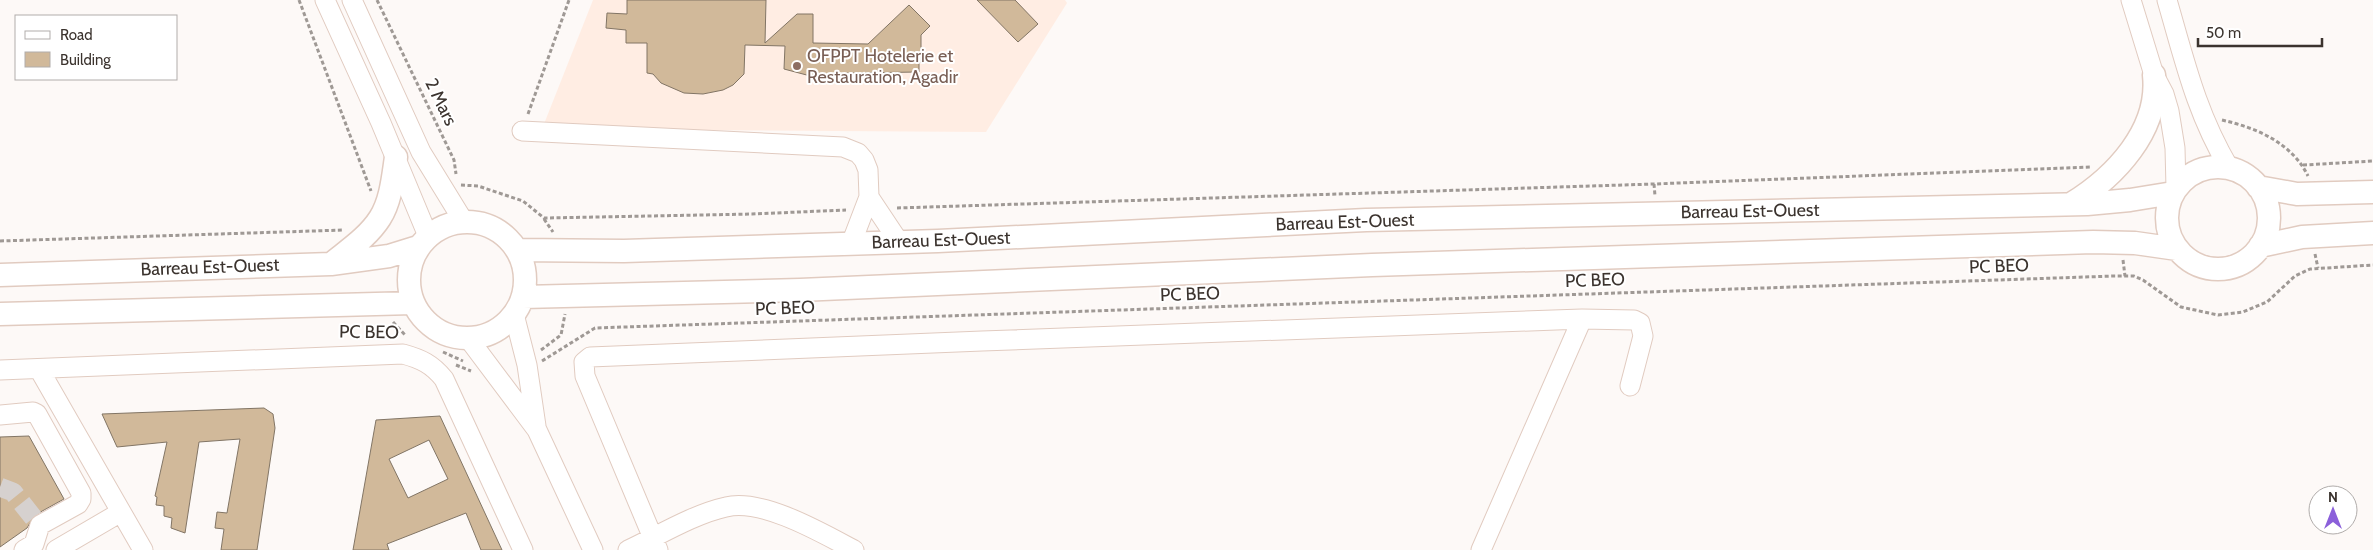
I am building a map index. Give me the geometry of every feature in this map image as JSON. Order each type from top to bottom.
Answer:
[{"type":"main road","points":[[2071,204],[2102,184],[2118,168],[2137,141],[2145,125],[2156,90],[2154,75]]},
{"type":"main road","points":[[331,264],[376,223],[391,188],[396,157]]},
{"type":"main road","points":[[518,305],[568,295],[800,290],[1372,265],[2093,242],[2135,243],[2177,249],[2198,264],[2214,268],[2224,268],[2244,261],[2260,246],[2265,237],[2268,216],[2267,206],[2258,187],[2246,175],[2229,168],[2205,168],[2189,176],[2174,191],[2166,215],[2169,233],[2177,249]]},
{"type":"main road","points":[[2258,187],[2284,194],[2373,192]]},
{"type":"main road","name":"Barreau Est-Ouest","points":[[517,250],[624,251],[851,244],[1366,220],[2071,204],[2130,200],[2174,191]]},
{"type":"main road","points":[[464,222],[482,224],[496,230],[507,238],[517,250],[524,273],[518,305],[502,326],[486,335],[468,338],[451,336],[435,329],[422,318],[413,303],[408,275],[412,260],[423,242],[447,225],[464,222]]},
{"type":"main road","points":[[2260,246],[2302,237],[2373,233]]},
{"type":"main road","name":"Barreau Est-Ouest","points":[[0,275],[331,264],[389,256],[423,242]]},
{"type":"main road","points":[[0,314],[220,309],[377,302],[413,303]]},
{"type":"street","points":[[325,0],[396,157],[423,242]]},
{"type":"street","points":[[352,0],[421,152],[464,222]]},
{"type":"street","points":[[2131,0],[2154,75],[2164,94],[2172,127],[2177,168],[2174,191]]},
{"type":"street","points":[[2167,0],[2202,118],[2229,168]]},
{"type":"street","points":[[522,131],[843,147],[858,153],[864,160],[868,170],[870,205],[851,244]]},
{"type":"street","points":[[870,205],[899,242]]},
{"type":"street","points":[[518,305],[537,430]]},
{"type":"street","points":[[656,544],[585,376],[584,362],[590,357],[1582,319],[1634,320],[1640,323],[1643,336],[1630,386]]},
{"type":"street","points":[[1481,550],[1582,319]]},
{"type":"street","points":[[468,338],[537,430],[593,550]]},
{"type":"street","points":[[0,370],[403,354],[417,358],[436,369],[444,379],[523,550]]},
{"type":"street","points":[[39,369],[143,550]]},
{"type":"street","points":[[0,415],[33,412],[37,414],[82,493],[82,499],[78,504],[38,523],[34,544],[24,550]]},
{"type":"street","points":[[628,550],[656,544],[726,507],[742,505],[772,511],[854,550]]},
{"type":"street","points":[[56,550],[121,512]]},
{"type":"path","points":[[0,241],[376,223],[299,0]]},
{"type":"path","name":"2 Mars","points":[[377,0],[454,160],[464,222]]},
{"type":"path","points":[[522,131],[569,0]]},
{"type":"path","points":[[2202,118],[2222,120],[2259,131],[2289,150],[2302,165],[2317,194]]},
{"type":"path","points":[[2302,165],[2373,161]]},
{"type":"path","points":[[458,185],[478,186],[523,201],[544,218],[734,215],[870,205],[1654,184],[2062,167],[2118,168]]},
{"type":"path","name":"PC BEO","points":[[527,363],[547,360],[596,328],[2114,276],[2134,276],[2143,280],[2180,308],[2218,315],[2243,312],[2267,302],[2295,276],[2310,269],[2373,265]]},
{"type":"path","points":[[527,363],[561,335],[568,295]]},
{"type":"path","points":[[377,302],[404,336],[413,339]]},
{"type":"path","points":[[438,350],[480,368],[494,371]]},
{"type":"path","points":[[451,364],[487,377],[494,371]]},
{"type":"shaded area","name":"OFPPT Hotelerie et Restauration, Agadir","points":[[593,0],[1065,0],[1067,3],[986,132],[542,129]]},
{"type":"building","points":[[627,0],[766,0],[765,43],[797,14],[813,14],[813,43],[868,44],[909,5],[930,26],[921,35],[919,72],[848,73],[818,78],[784,69],[785,46],[745,45],[744,74],[733,85],[723,90],[703,94],[684,93],[661,83],[653,74],[647,73],[647,43],[626,43],[626,30],[606,28],[607,13],[627,14]]},
{"type":"building","points":[[977,0],[1015,0],[1038,24],[1018,42]]},
{"type":"building","points":[[264,408],[273,414],[275,428],[257,550],[221,550],[224,529],[215,528],[217,512],[227,513],[240,439],[199,442],[185,533],[171,528],[172,518],[164,516],[164,506],[156,505],[157,497],[155,496],[167,442],[117,447],[102,414]]},
{"type":"building","points":[[440,416],[502,550],[481,550],[466,513],[387,544],[389,550],[353,550],[376,420]],"holes":[[[429,440],[448,479],[408,498],[389,459]]]},
{"type":"building","points":[[29,436],[64,499],[35,515],[27,528],[0,547],[0,437]]},
{"type":"tunnel","points":[[0,487],[13,492],[36,521]]},
{"type":"place","name":"OFPPT Hotelerie et Restauration, Agadir","points":[[797,66]]}]
